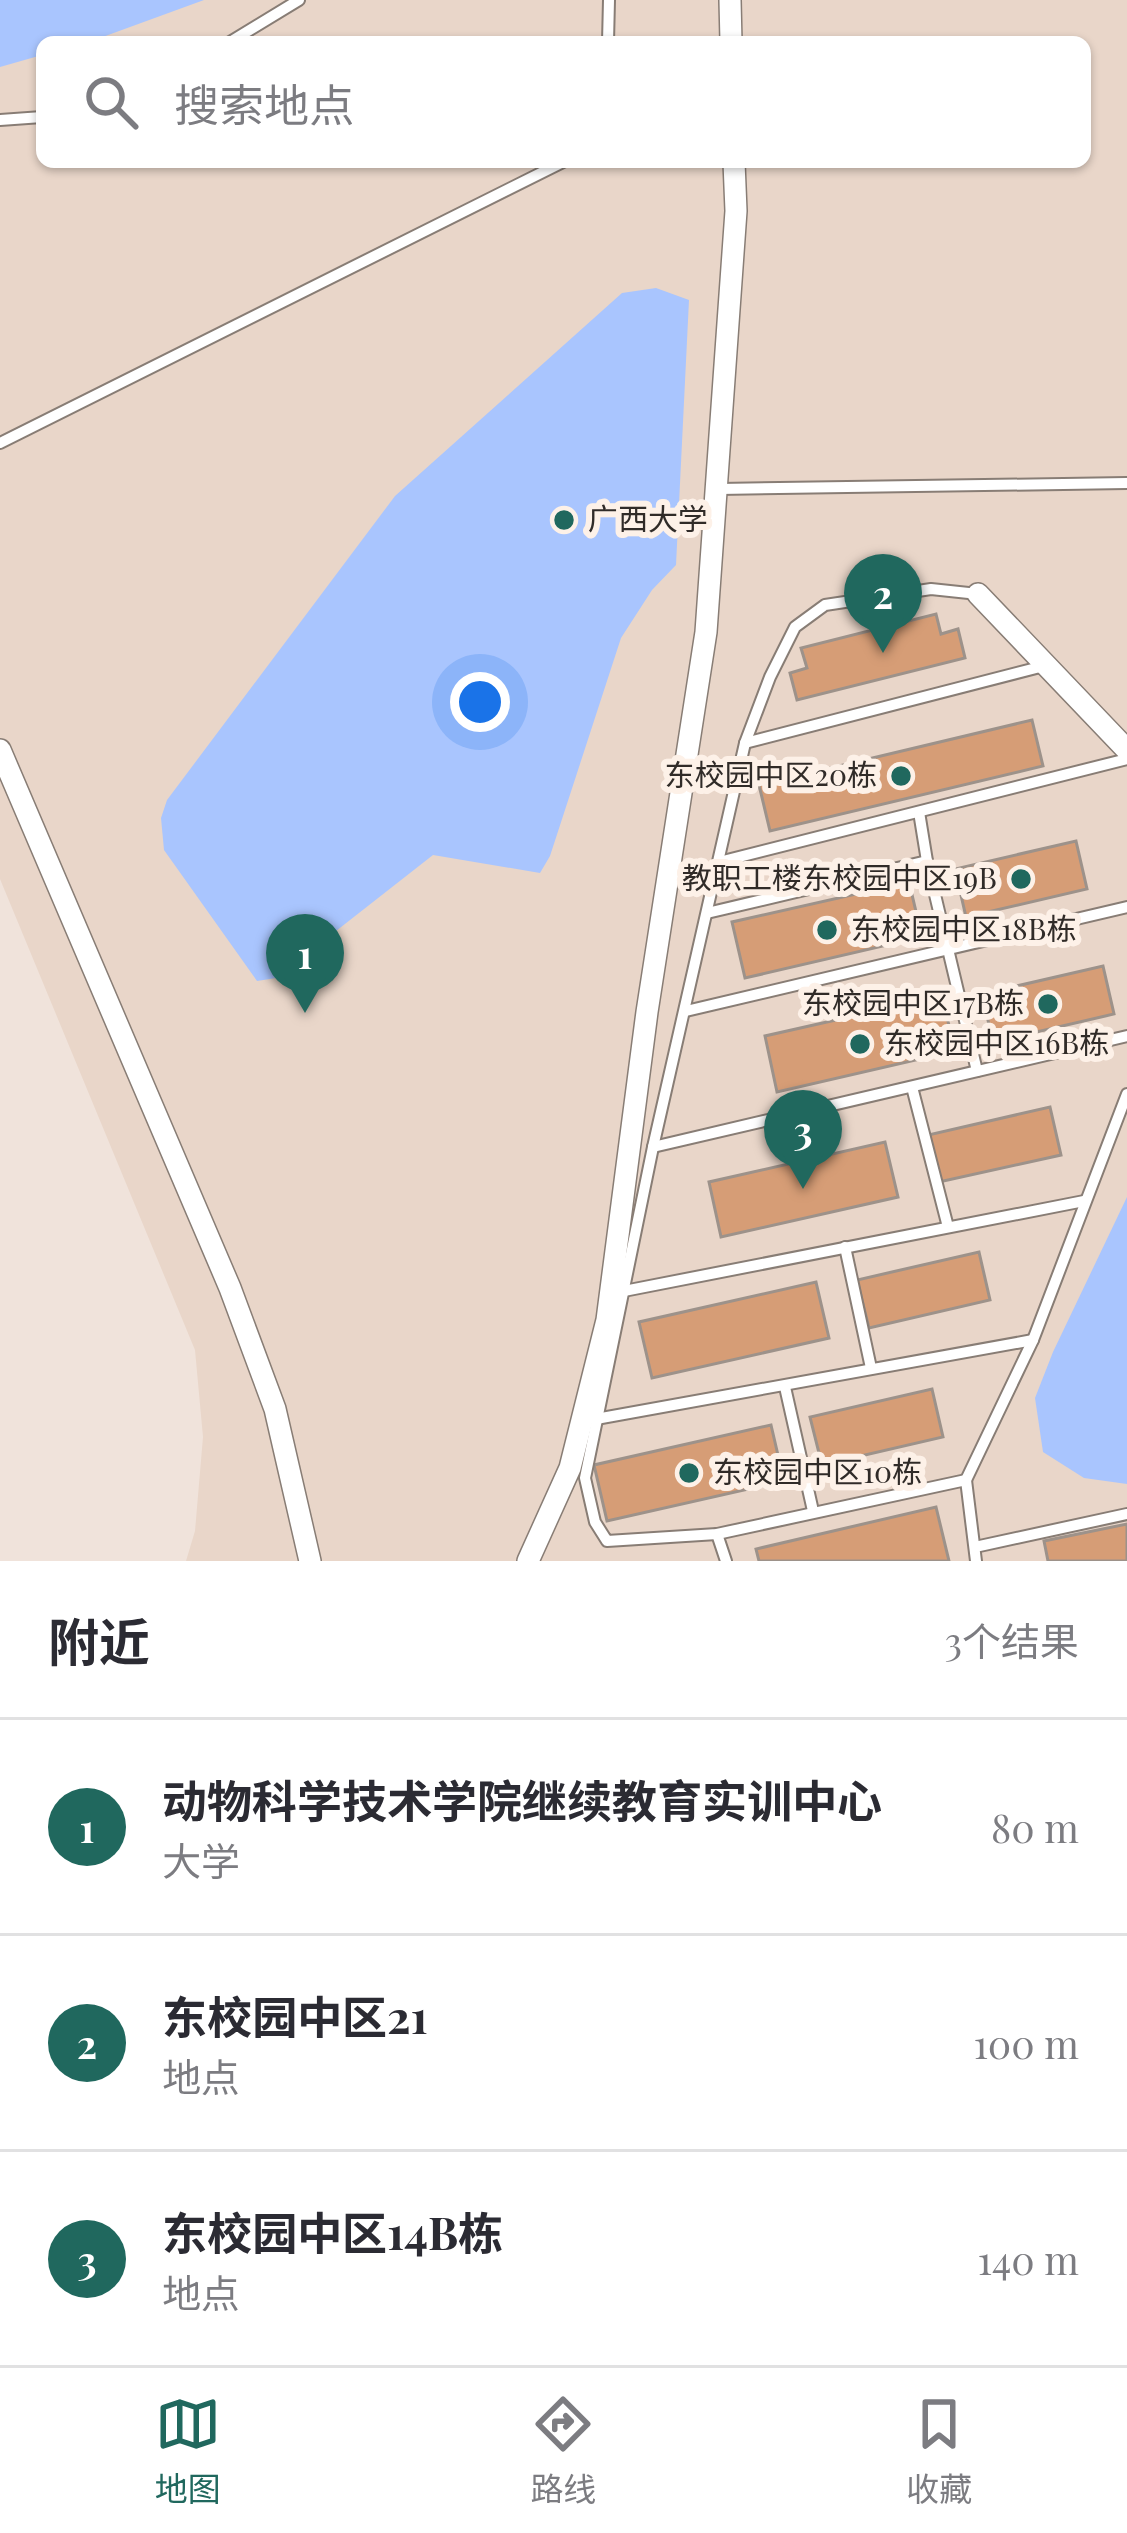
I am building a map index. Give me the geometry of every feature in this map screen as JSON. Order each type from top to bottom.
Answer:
[{"type":"street","points":[[730,0],[731,36]]},
{"type":"street","points":[[528,1561],[570,1468],[608,1320],[647,1012],[706,632],[736,211],[734,168]]},
{"type":"street","points":[[978,594],[1127,755]]},
{"type":"street","points":[[0,750],[230,1288],[275,1409],[310,1561]]},
{"type":"lane","points":[[240,36],[299,0]]},
{"type":"lane","points":[[608,36],[609,0]]},
{"type":"lane","points":[[0,120],[36,117]]},
{"type":"lane","points":[[0,443],[551,168]]},
{"type":"lane","points":[[718,489],[1127,483]]},
{"type":"lane","points":[[966,1480],[717,1534],[608,1541],[587,1500],[585,1478],[653,1147],[745,743],[770,677],[795,627],[825,605],[931,590],[978,594]]},
{"type":"lane","points":[[745,743],[1045,665]]},
{"type":"lane","points":[[718,862],[1127,755]]},
{"type":"lane","points":[[919,812],[977,1072]]},
{"type":"lane","points":[[707,913],[927,860]]},
{"type":"lane","points":[[686,1011],[1127,907]]},
{"type":"lane","points":[[653,1147],[1127,1036]]},
{"type":"lane","points":[[912,1087],[948,1227]]},
{"type":"lane","points":[[1127,1094],[1034,1340],[966,1480],[975,1554],[1127,1514]]},
{"type":"lane","points":[[624,1292],[1084,1201]]},
{"type":"lane","points":[[845,1247],[872,1368]]},
{"type":"lane","points":[[596,1419],[1034,1340]]},
{"type":"lane","points":[[785,1387],[813,1511]]},
{"type":"lane","points":[[717,1534],[725,1561]]},
{"type":"shaded area","name":"广西大学","points":[[0,0],[1127,0],[1127,1561],[186,1561],[195,1531],[203,1437],[195,1350],[0,879]]},
{"type":"water","points":[[0,0],[204,0],[105,36],[36,36],[36,57],[0,67]]},
{"type":"water","points":[[656,288],[689,300],[676,565],[652,590],[621,638],[550,856],[540,873],[433,855],[276,978],[257,981],[164,850],[161,818],[167,800],[395,496],[622,293]]},
{"type":"water","points":[[1127,1197],[1127,1484],[1084,1478],[1043,1452],[1035,1398]]},
{"type":"building","points":[[936,614],[941,634],[958,629],[965,658],[797,700],[790,673],[807,668],[801,648]]},
{"type":"building","name":"东校园中区20栋","points":[[1032,720],[1043,766],[770,831],[759,785]]},
{"type":"building","name":"教职工楼东校园中区19B","points":[[1076,841],[1087,889],[966,917],[955,869]]},
{"type":"building","name":"东校园中区18B栋","points":[[909,882],[922,937],[745,978],[732,922]]},
{"type":"building","name":"东校园中区17B栋","points":[[1103,966],[1114,1014],[993,1042],[982,994]]},
{"type":"building","name":"东校园中区16B栋","points":[[942,996],[955,1051],[777,1092],[765,1036]]},
{"type":"building","points":[[1050,1107],[1061,1155],[939,1182],[928,1135]]},
{"type":"building","points":[[885,1142],[898,1197],[721,1237],[709,1182]]},
{"type":"building","points":[[979,1252],[990,1300],[869,1328],[857,1280]]},
{"type":"building","points":[[816,1282],[829,1338],[652,1378],[639,1322]]},
{"type":"building","points":[[932,1389],[943,1437],[822,1465],[810,1417]]},
{"type":"building","name":"东校园中区10栋","points":[[771,1425],[784,1481],[607,1521],[594,1465]]},
{"type":"building","points":[[936,1507],[949,1561],[759,1561],[756,1549]]},
{"type":"building","points":[[1127,1524],[1127,1561],[1048,1561],[1044,1541]]},
{"type":"place","name":"广西大学","points":[[564,520]]},
{"type":"place","name":"东校园中区21","points":[[883,653]]},
{"type":"place","name":"东校园中区20栋","points":[[901,776]]},
{"type":"place","name":"教职工楼东校园中区19B","points":[[1021,879]]},
{"type":"place","name":"东校园中区18B栋","points":[[827,930]]},
{"type":"place","name":"东校园中区17B栋","points":[[1048,1004]]},
{"type":"place","name":"动物科学技术学院继续教育实训中心","points":[[305,1013]]},
{"type":"place","name":"东校园中区16B栋","points":[[860,1044]]},
{"type":"place","name":"东校园中区14B栋","points":[[803,1189]]},
{"type":"place","name":"东校园中区10栋","points":[[689,1473]]}]
